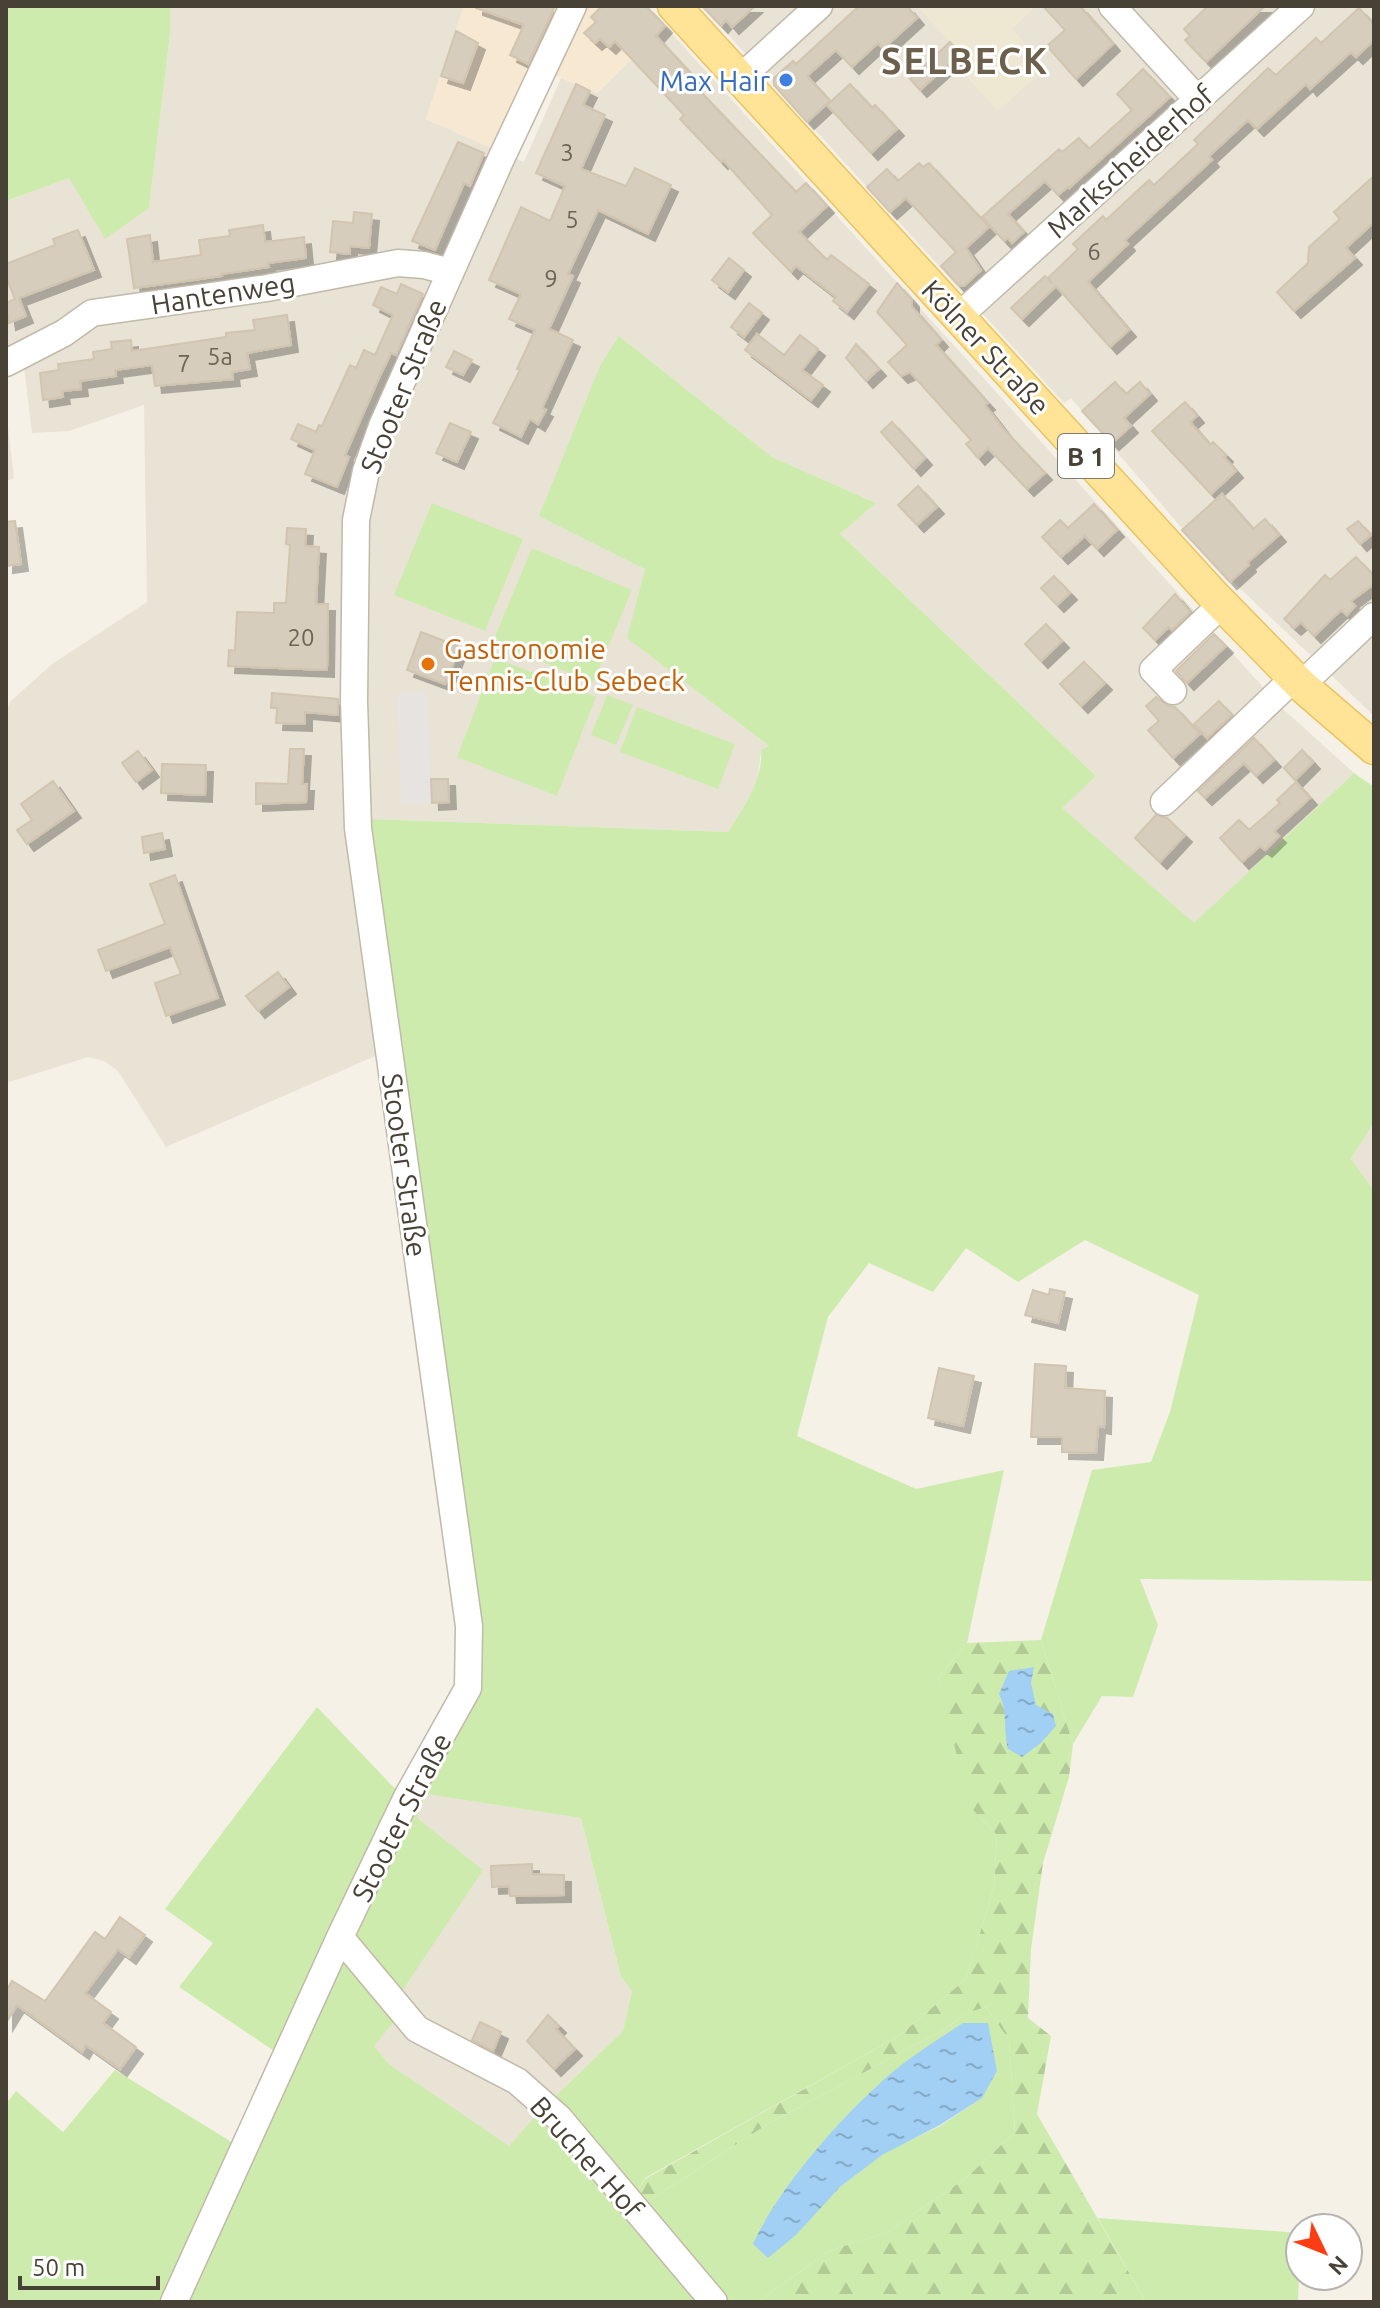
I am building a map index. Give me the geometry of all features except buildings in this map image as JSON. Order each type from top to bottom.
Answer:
[{"type":"main road","name":"Kölner Straße","points":[[674,6],[1222,604],[1298,681],[1374,748]]},
{"type":"street","name":"Stooter Straße","points":[[174,2302],[407,1797],[468,1688],[469,1626],[358,828],[354,701],[356,520],[366,471],[382,426],[573,6]]},
{"type":"street","points":[[740,78],[819,6]]},
{"type":"street","points":[[1112,6],[1198,100]]},
{"type":"street","name":"Markscheiderhof","points":[[959,316],[1301,6]]},
{"type":"street","name":"Hantenweg","points":[[6,363],[64,333],[92,313],[267,288],[398,263],[424,265],[450,272]]},
{"type":"street","points":[[1173,691],[1153,670],[1222,604]]},
{"type":"street","points":[[1164,802],[1374,616]]},
{"type":"street","name":"Brucher Hof","points":[[340,1937],[417,2029],[517,2081],[559,2118],[714,2302]]},
{"type":"shaded area","points":[[170,6],[464,6],[426,119],[524,162],[561,78],[597,93],[665,26],[1282,708],[1354,773],[1194,924],[1061,808],[1096,776],[840,534],[876,503],[772,457],[619,336],[645,569],[628,638],[770,747],[761,750],[757,784],[728,832],[370,819],[380,1054],[166,1147],[118,1071],[104,1061],[88,1057],[6,1083],[6,711],[11,701],[52,664],[147,602],[144,405],[69,431],[32,433],[24,367],[6,375],[6,201],[69,178],[149,208],[170,34]]},
{"type":"shaded area","points":[[464,6],[646,6],[665,26],[597,93],[533,66],[495,150],[426,119]]},
{"type":"shaded area","points":[[702,6],[1374,6],[1374,716],[1203,553],[1071,398],[1064,403]]},
{"type":"shaded area","points":[[917,6],[1036,6],[1012,29],[1047,67],[998,111],[952,61],[960,53]]},
{"type":"shaded area","points":[[6,411],[14,478],[6,481]]},
{"type":"shaded area","points":[[427,692],[432,803],[401,804],[397,693]]},
{"type":"shaded area","points":[[1374,1122],[1374,1190],[1351,1159]]},
{"type":"shaded area","points":[[427,1794],[581,1818],[621,1977],[632,1991],[623,2031],[540,2111],[509,2147],[389,2064],[373,2045],[406,2007],[398,1997],[417,1818]]},
{"type":"green space","points":[[6,6],[170,6],[170,34],[149,208],[105,239],[69,178],[6,201]]},
{"type":"green space","points":[[619,336],[772,457],[876,503],[840,534],[1096,776],[1062,808],[1194,923],[1354,773],[1374,787],[1374,1122],[1351,1159],[1374,1190],[1374,1581],[1140,1579],[1158,1625],[1133,1697],[1102,1696],[1073,1744],[1041,1640],[1092,1470],[1151,1462],[1170,1412],[1199,1295],[1085,1240],[1018,1282],[966,1248],[933,1292],[869,1263],[828,1317],[797,1436],[916,1489],[1004,1470],[967,1643],[938,1678],[973,1810],[997,1835],[994,1887],[966,1979],[900,2035],[645,2178],[637,2191],[647,2202],[768,2124],[943,2030],[967,2013],[986,2007],[1009,2040],[1015,2132],[965,2179],[887,2232],[829,2251],[757,2302],[6,2302],[6,2104],[16,2091],[63,2132],[115,2070],[251,2154],[292,2063],[179,1987],[213,1943],[165,1909],[317,1707],[402,1796],[457,1693],[463,1653],[403,1048],[370,819],[728,832],[756,783],[761,750],[769,746],[627,638],[645,569],[539,516],[600,366]],"holes":[[[426,1794],[581,1818],[621,1977],[632,1991],[623,2031],[540,2111],[509,2146],[389,2064],[374,2046],[406,2007],[398,1997],[483,1870],[417,1818]],[[963,2024],[982,2098],[940,2126],[882,2154],[840,2187],[803,2167],[879,2084]]]},
{"type":"green space","points":[[432,503],[523,539],[485,631],[394,595]]},
{"type":"green space","points":[[532,548],[632,590],[593,683],[493,641]]},
{"type":"green space","points":[[495,658],[596,697],[557,796],[457,757]]},
{"type":"green space","points":[[607,695],[633,705],[616,745],[591,735]]},
{"type":"green space","points":[[637,707],[735,744],[718,789],[620,752]]},
{"type":"green space","points":[[1041,1640],[1073,1744],[1069,1777],[1043,1863],[1031,1949],[1028,2018],[1051,2036],[1037,2114],[1146,2302],[757,2302],[829,2251],[887,2232],[965,2179],[1015,2132],[1009,2040],[986,2007],[967,2013],[943,2030],[768,2124],[647,2202],[637,2191],[645,2179],[900,2035],[966,1979],[994,1887],[997,1835],[973,1810],[938,1678],[967,1643]]},
{"type":"green space","points":[[1098,2218],[1284,2232],[1284,2292],[1298,2292],[1298,2302],[1146,2302]]},
{"type":"water","points":[[1034,1667],[1031,1683],[1036,1705],[1053,1714],[1056,1726],[1041,1743],[1022,1757],[1008,1749],[1004,1707],[999,1694],[1009,1671]]},
{"type":"water","points":[[963,2023],[988,2023],[997,2071],[982,2098],[940,2125],[882,2155],[840,2187],[796,2235],[768,2258],[753,2244],[776,2202],[808,2160],[843,2119],[888,2076]]},
{"type":"place","name":"Max Hair","points":[[786,80]]},
{"type":"place","name":"Gastronomie Tennis-Club Sebeck","points":[[428,664]]},
{"type":"district","name":"SELBECK","points":[[965,60]]}]
